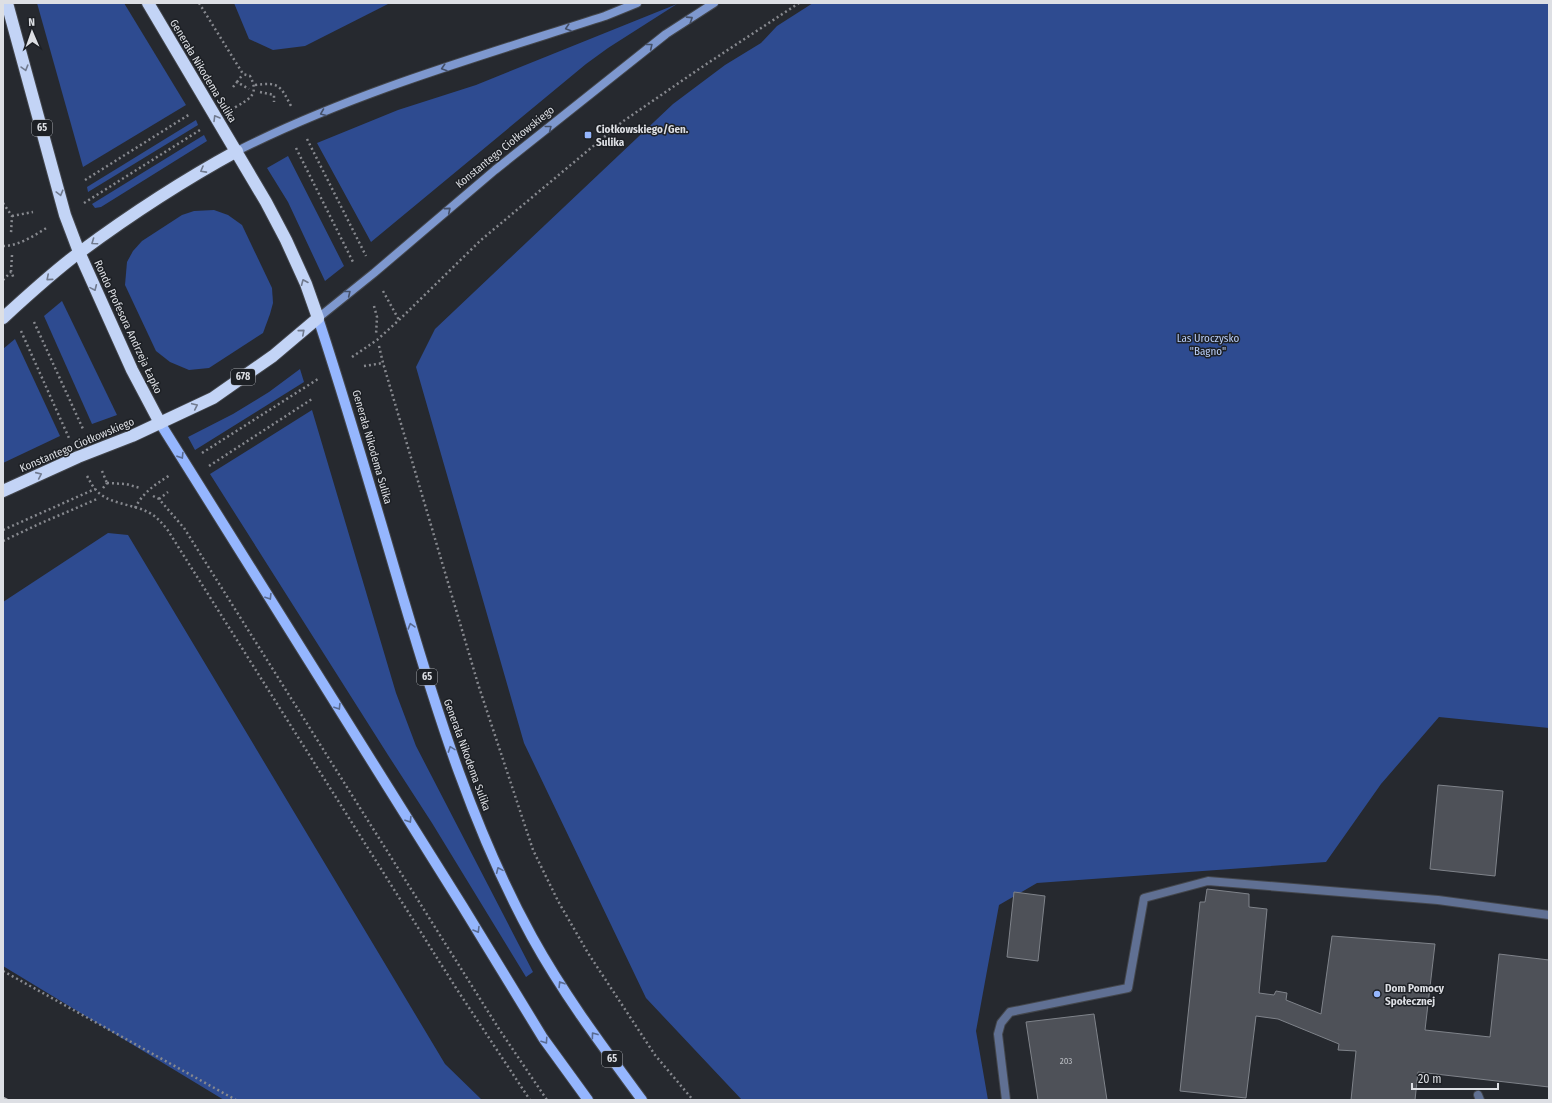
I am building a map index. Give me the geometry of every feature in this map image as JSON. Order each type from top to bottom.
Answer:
[{"type":"highway","name":"65","points":[[7,3],[65,215],[79,252]]},
{"type":"highway","name":"Generała Nikodema Sulika","points":[[148,3],[237,151]]},
{"type":"highway","name":"65","points":[[237,151],[286,240],[306,284],[318,318]]},
{"type":"highway","name":"Rondo Profesora Andrzeja Łapko","points":[[160,423],[132,370],[79,252],[149,203],[194,175],[237,151]]},
{"type":"highway","points":[[3,318],[79,252]]},
{"type":"highway","name":"678","points":[[160,423],[213,398],[273,356],[318,318]]},
{"type":"highway","name":"Konstantego Ciołkowskiego","points":[[3,491],[78,457],[132,436],[160,423]]},
{"type":"main road","name":"Generała Nikodema Sulika","points":[[318,318],[342,390],[432,697],[474,813],[501,875],[532,937],[582,1018],[642,1100]]},
{"type":"main road","name":"65","points":[[160,423],[544,1038],[588,1100]]},
{"type":"street","points":[[237,151],[286,127],[396,83],[605,16],[637,3]]},
{"type":"street","name":"Konstantego Ciołkowskiego","points":[[318,318],[374,273],[495,170],[660,39],[714,3]]},
{"type":"lane","points":[[1006,1100],[998,1034],[1001,1023],[1010,1012],[1128,988],[1144,898],[1208,881],[1438,900],[1549,915]]},
{"type":"path","points":[[199,3],[243,74],[250,76],[255,85],[251,97]]},
{"type":"path","points":[[362,351],[399,320],[481,240],[622,122],[799,3]]},
{"type":"path","points":[[233,87],[243,74]]},
{"type":"path","points":[[237,82],[249,89]]},
{"type":"path","points":[[255,85],[272,83],[278,86],[288,100]]},
{"type":"path","points":[[260,92],[274,95],[274,102]]},
{"type":"path","points":[[85,180],[193,112]]},
{"type":"path","points":[[91,199],[203,128]]},
{"type":"path","points":[[308,142],[364,252]]},
{"type":"path","points":[[296,148],[353,262]]},
{"type":"path","points":[[3,203],[12,216],[11,233]]},
{"type":"path","points":[[12,216],[33,212]]},
{"type":"path","points":[[3,246],[11,246],[36,234]]},
{"type":"path","points":[[12,255],[12,271],[14,278]]},
{"type":"path","points":[[3,280],[12,271]]},
{"type":"path","points":[[384,294],[399,320]]},
{"type":"path","points":[[374,306],[377,317],[376,335]]},
{"type":"path","points":[[34,322],[84,429]]},
{"type":"path","points":[[22,333],[68,435]]},
{"type":"path","points":[[379,346],[478,684],[533,850],[558,901],[588,953],[655,1055],[693,1100]]},
{"type":"path","points":[[364,366],[383,363]]},
{"type":"path","points":[[198,456],[308,386]]},
{"type":"path","points":[[205,468],[312,399]]},
{"type":"path","points":[[102,471],[107,483]]},
{"type":"path","points":[[88,477],[95,489],[100,494],[147,512],[158,519],[167,529],[456,988],[530,1100]]},
{"type":"path","points":[[107,483],[126,484],[140,488]]},
{"type":"path","points":[[103,488],[107,483]]},
{"type":"path","points":[[135,508],[146,491],[158,483]]},
{"type":"path","points":[[3,530],[95,489]]},
{"type":"path","points":[[159,499],[168,492]]},
{"type":"path","points":[[153,496],[159,499],[184,528],[499,1029],[547,1100]]},
{"type":"path","points":[[3,541],[97,499]]},
{"type":"path","points":[[3,971],[236,1100]]},
{"type":"green space","points":[[37,3],[124,3],[186,105],[83,167]]},
{"type":"green space","points":[[234,3],[390,3],[305,46],[273,50],[249,39]]},
{"type":"green space","name":"Las Uroczysko \"Bagno\"","points":[[813,3],[1549,3],[1549,728],[1439,717],[1381,784],[1326,862],[1037,883],[999,905],[976,1031],[988,1100],[742,1100],[646,998],[524,743],[416,367],[435,329],[673,104],[725,65],[761,43],[777,26]]},
{"type":"green space","points":[[677,4],[608,48],[586,64],[371,242],[317,143],[398,110],[476,85]]},
{"type":"green space","points":[[196,120],[198,125],[88,192],[87,187]]},
{"type":"green space","points":[[204,135],[207,141],[101,207],[95,208],[92,204]]},
{"type":"green space","points":[[288,156],[344,266],[325,281],[288,202],[267,168]]},
{"type":"green space","points":[[214,210],[228,215],[242,225],[272,288],[273,303],[263,333],[209,368],[189,370],[170,362],[156,351],[125,285],[127,262],[133,251],[142,241],[182,215],[194,211]]},
{"type":"green space","points":[[62,301],[117,415],[92,424],[44,316]]},
{"type":"green space","points":[[15,339],[60,436],[3,463],[3,349]]},
{"type":"green space","points":[[300,369],[304,382],[195,450],[188,437],[233,414],[269,392]]},
{"type":"green space","points":[[312,410],[396,693],[416,746],[533,972],[526,977],[432,823],[210,474]]},
{"type":"green space","points":[[108,533],[128,535],[445,1064],[482,1100],[224,1100],[3,966],[3,602]]},
{"type":"building","points":[[1438,785],[1503,791],[1495,876],[1430,869]]},
{"type":"building","name":"Dom Pomocy Społecznej","points":[[1207,889],[1249,894],[1249,907],[1267,909],[1259,993],[1274,995],[1276,991],[1287,993],[1286,1000],[1321,1014],[1332,936],[1435,944],[1425,1030],[1490,1037],[1499,954],[1549,960],[1549,1087],[1418,1072],[1415,1100],[1351,1100],[1356,1051],[1338,1050],[1339,1044],[1278,1019],[1256,1016],[1246,1098],[1180,1091],[1200,902],[1205,902]]},
{"type":"building","points":[[1014,892],[1045,896],[1038,961],[1007,957]]},
{"type":"building","points":[[1094,1014],[1107,1100],[1038,1100],[1026,1022]]},
{"type":"railway","points":[[3,1098],[7,1100]]},
{"type":"place","name":"Ciołkowskiego/Gen. Sulika","points":[[588,135]]},
{"type":"place","name":"Dom Pomocy Społecznej","points":[[1377,994]]}]
